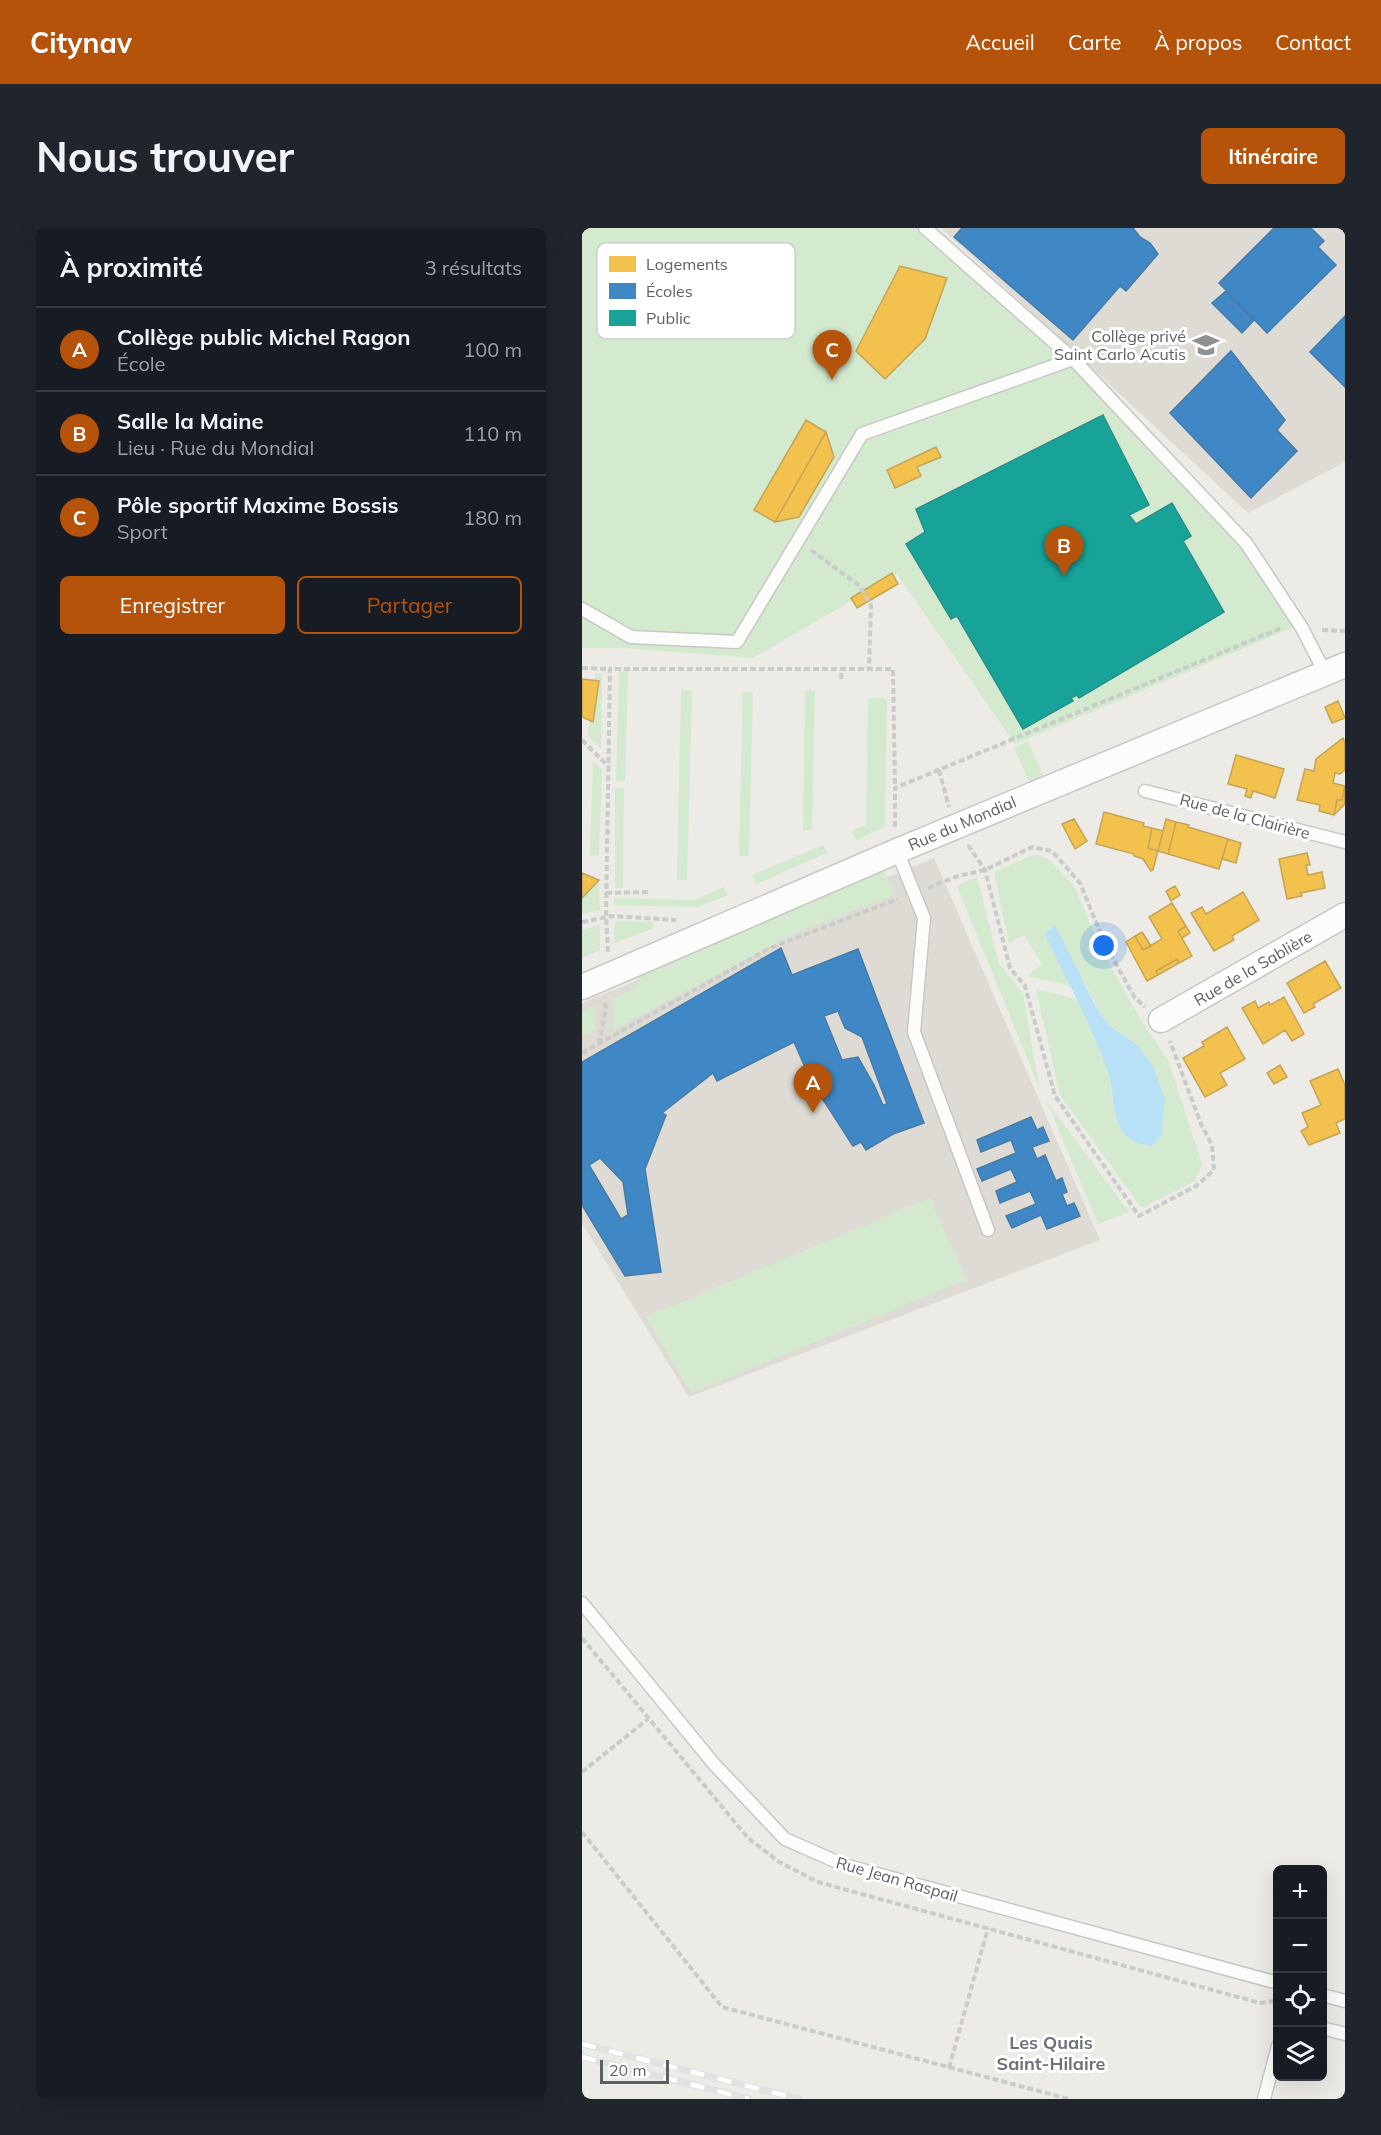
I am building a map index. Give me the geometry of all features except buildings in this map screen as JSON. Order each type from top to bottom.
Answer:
[{"type":"street","name":"Rue du Mondial","points":[[582,987],[896,841],[954,827],[1335,669]]},
{"type":"street","name":"Rue de la Sablière","points":[[1161,1020],[1345,915]]},
{"type":"lane","points":[[925,228],[1072,359],[1246,543],[1302,628],[1335,669]]},
{"type":"lane","points":[[582,609],[631,637],[737,642],[862,434],[1072,359]]},
{"type":"lane","name":"Rue de la Clairière","points":[[1145,790],[1345,842]]},
{"type":"lane","points":[[896,841],[924,918],[915,1032],[988,1230]]},
{"type":"lane","name":"Rue Jean Raspail","points":[[582,1603],[714,1764],[785,1839],[843,1865],[1273,1982]]},
{"type":"lane","points":[[1327,1996],[1345,2001]]},
{"type":"lane","points":[[1327,2029],[1345,2034]]},
{"type":"lane","points":[[1263,2099],[1273,2064]]},
{"type":"path","points":[[798,541],[860,586],[869,602],[871,606],[869,668]]},
{"type":"path","points":[[895,788],[1278,628],[1345,631]]},
{"type":"path","points":[[582,669],[893,669],[896,841]]},
{"type":"path","points":[[608,954],[606,893],[610,669]]},
{"type":"path","points":[[841,679],[842,669]]},
{"type":"path","points":[[582,740],[609,767]]},
{"type":"path","points":[[582,1053],[770,948],[958,876],[985,870],[1032,847],[1052,851],[1080,883],[1105,944],[1135,998],[1161,1020],[1201,1124],[1212,1145],[1214,1170],[1196,1186],[1140,1215],[1055,1096],[1025,986],[1010,968],[985,870],[954,827],[939,770]]},
{"type":"path","points":[[606,893],[651,892]]},
{"type":"path","points":[[582,922],[606,916],[678,920]]},
{"type":"path","points":[[582,1773],[648,1719]]},
{"type":"path","points":[[582,1832],[722,2007],[1069,2099]]},
{"type":"path","points":[[949,2068],[988,1928],[1260,2004],[1273,2002]]},
{"type":"shaded area","name":"Collège privé Saint Carlo Acutis","points":[[941,228],[1345,228],[1345,462],[1248,513]]},
{"type":"shaded area","points":[[934,858],[1100,1240],[689,1397],[582,1223],[582,1003]]},
{"type":"green space","points":[[582,228],[938,228],[1228,532],[1301,624],[1015,744],[897,574],[753,658],[624,648],[582,648]]},
{"type":"green space","points":[[619,671],[628,671],[625,781],[616,781]]},
{"type":"green space","points":[[595,673],[602,674],[601,749],[588,735]]},
{"type":"green space","points":[[681,690],[692,690],[687,880],[677,880]]},
{"type":"green space","points":[[805,691],[815,691],[812,830],[803,830]]},
{"type":"green space","points":[[743,692],[753,692],[749,856],[739,856]]},
{"type":"green space","points":[[868,698],[887,699],[885,827],[857,840],[852,831],[866,825]]},
{"type":"green space","points":[[1028,741],[1045,779],[1031,786],[1014,748]]},
{"type":"green space","points":[[593,762],[602,769],[599,855],[590,856]]},
{"type":"green space","points":[[615,788],[624,788],[623,888],[615,888]]},
{"type":"green space","points":[[823,845],[827,853],[756,884],[752,875]]},
{"type":"green space","points":[[1036,854],[1051,861],[1075,888],[1100,947],[1140,1019],[1168,1060],[1202,1164],[1195,1181],[1144,1207],[1140,1206],[1060,1095],[1036,989],[1078,1000],[1109,1073],[1114,1111],[1136,1044],[1111,1027],[1098,1011],[1087,986],[1045,934],[1071,986],[1028,976],[1042,964],[1024,935],[1009,943],[994,872]]},
{"type":"green space","points":[[885,871],[894,895],[804,929],[614,1029],[613,999],[635,988],[641,974]]},
{"type":"green space","points":[[977,877],[999,964],[1023,993],[1039,1087],[957,886]]},
{"type":"green space","points":[[599,880],[600,910],[582,914],[582,898]]},
{"type":"green space","points":[[724,887],[728,895],[698,907],[614,905],[614,898],[695,900]]},
{"type":"green space","points":[[615,921],[653,922],[654,928],[614,943]]},
{"type":"green space","points":[[600,925],[600,950],[582,958],[582,930]]},
{"type":"green space","points":[[595,1006],[595,1030],[582,1036],[582,1012]]},
{"type":"green space","points":[[1047,1102],[1129,1212],[1098,1224]]},
{"type":"green space","points":[[930,1198],[966,1280],[691,1393],[646,1317]]},
{"type":"water","points":[[1055,925],[1098,1011],[1111,1027],[1136,1044],[1153,1066],[1165,1100],[1161,1136],[1151,1146],[1129,1138],[1119,1124],[1109,1077],[1100,1052],[1045,934]]},
{"type":"railway","points":[[582,2044],[799,2099]]},
{"type":"railway","points":[[582,2057],[749,2099]]},
{"type":"place","name":"Collège privé Saint Carlo Acutis","points":[[1206,345]]},
{"type":"place","name":"Pôle sportif Maxime Bossis","points":[[832,380]]},
{"type":"place","name":"Salle la Maine","points":[[1064,576]]},
{"type":"place","name":"Collège public Michel Ragon","points":[[813,1113]]},
{"type":"district","name":"Les Quais Saint-Hilaire","points":[[1051,2052]]}]
